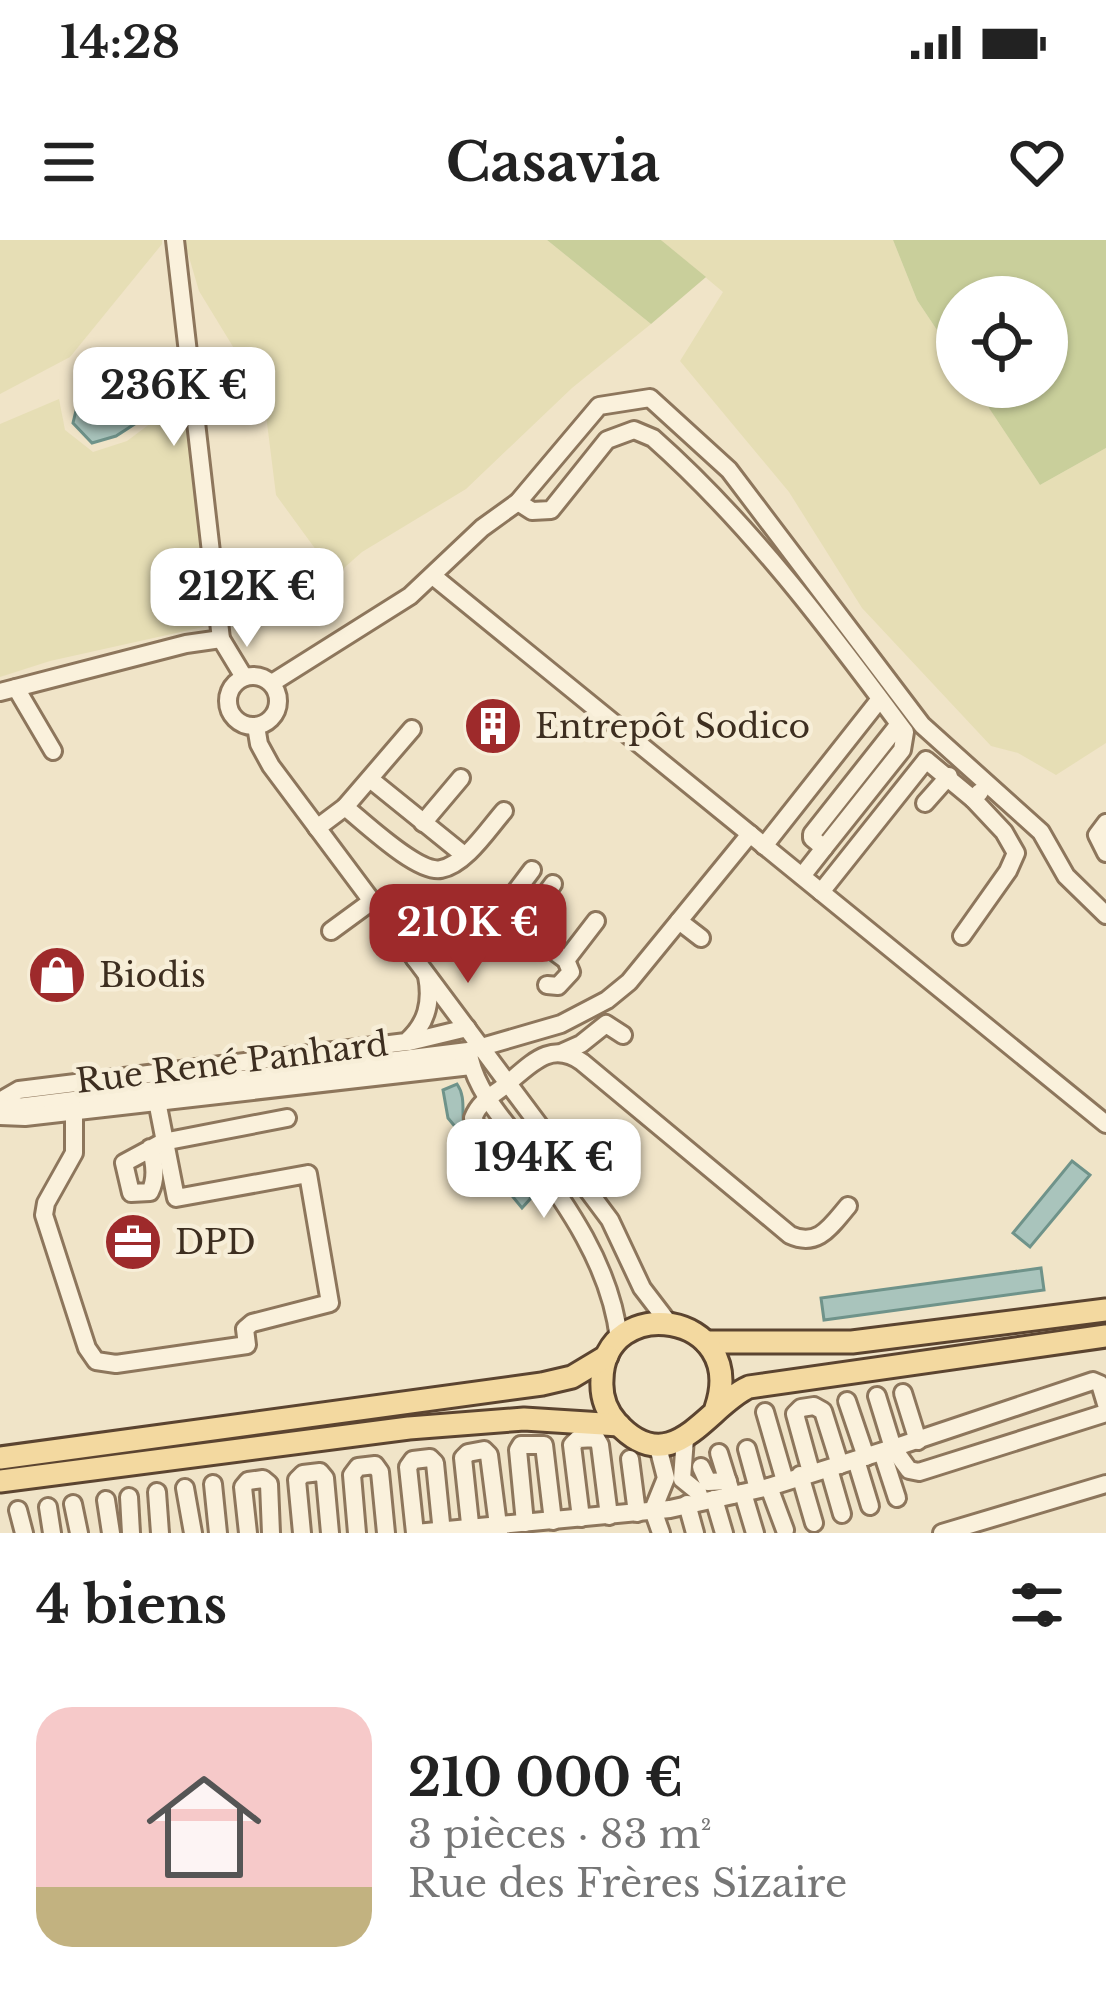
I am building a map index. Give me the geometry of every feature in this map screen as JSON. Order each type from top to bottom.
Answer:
[{"type":"main road","points":[[706,1342],[869,1341],[1106,1310]]},
{"type":"main road","points":[[0,1458],[542,1384],[572,1377],[634,1329],[668,1322],[706,1342],[720,1367],[716,1408],[708,1421],[686,1438],[657,1443],[630,1434],[604,1400],[602,1370],[613,1348]]},
{"type":"main road","points":[[716,1408],[749,1387],[1106,1336]]},
{"type":"main road","points":[[0,1481],[409,1428],[524,1419],[619,1425]]},
{"type":"street","points":[[175,240],[221,639],[244,677]]},
{"type":"street","points":[[272,683],[434,576],[482,528],[518,502],[598,406],[650,398],[720,461],[784,542],[819,604]]},
{"type":"street","points":[[518,502],[532,511],[551,510],[607,440],[634,430],[653,438],[819,604],[922,725],[1041,832],[1066,876],[1106,915]]},
{"type":"street","points":[[700,482],[720,461]]},
{"type":"street","points":[[768,555],[784,542]]},
{"type":"street","points":[[434,576],[1106,1124]]},
{"type":"street","points":[[53,752],[8,690],[221,639]]},
{"type":"street","points":[[802,877],[824,848],[812,834],[899,724],[880,699],[861,658]]},
{"type":"street","points":[[244,677],[272,683],[278,710],[269,721],[242,724],[228,700],[233,686],[244,677]]},
{"type":"street","points":[[0,1109],[474,1055],[561,1024],[607,1000],[642,968],[880,699]]},
{"type":"street","points":[[256,726],[271,766],[467,1028],[487,1099],[544,1174],[603,1276],[613,1348]]},
{"type":"street","points":[[317,828],[345,807],[412,730]]},
{"type":"street","points":[[821,892],[926,760],[974,800],[1004,832],[1016,853],[1009,871],[962,936]]},
{"type":"street","points":[[925,803],[949,776]]},
{"type":"street","points":[[423,823],[461,778]]},
{"type":"street","points":[[370,779],[464,855]]},
{"type":"street","points":[[974,800],[986,784]]},
{"type":"street","points":[[345,807],[421,867],[441,869],[464,855],[504,811]]},
{"type":"street","points":[[1106,823],[1097,835],[1106,853]]},
{"type":"street","points":[[501,911],[532,870]]},
{"type":"street","points":[[522,926],[553,884]]},
{"type":"street","points":[[331,931],[372,901]]},
{"type":"street","points":[[415,959],[485,901],[566,960],[571,972],[558,986],[548,985]]},
{"type":"street","points":[[566,960],[596,921]]},
{"type":"street","points":[[680,921],[701,938]]},
{"type":"street","name":"Rue René Panhard","points":[[0,1109],[19,1090],[406,1042],[416,1034],[428,1008],[427,975]]},
{"type":"street","points":[[487,1099],[531,1062],[581,1045],[606,1024],[623,1036]]},
{"type":"street","points":[[406,1042],[467,1028]]},
{"type":"street","points":[[563,1052],[582,1062],[790,1234],[815,1239],[848,1206]]},
{"type":"street","points":[[474,1055],[510,1081],[610,1220],[642,1288],[668,1322]]},
{"type":"street","name":"Rue René Panhard","points":[[0,1109],[74,1112],[474,1055]]},
{"type":"street","points":[[74,1112],[74,1153],[46,1203],[44,1216],[87,1348],[96,1360],[116,1364],[247,1345],[244,1329],[252,1323],[330,1304],[308,1174],[176,1198],[159,1146],[157,1101]]},
{"type":"street","points":[[159,1146],[287,1118]]},
{"type":"street","points":[[442,1532],[435,1463],[430,1457],[413,1460],[408,1467],[415,1533],[470,1531],[498,1529],[695,1496],[919,1472],[1106,1409],[1100,1384],[1093,1381],[918,1441],[695,1496]]},
{"type":"street","points":[[903,1393],[918,1441]]},
{"type":"street","points":[[628,1533],[877,1396]]},
{"type":"street","points":[[695,1496],[847,1400]]},
{"type":"street","points":[[695,1496],[765,1412]]},
{"type":"street","points":[[686,1438],[695,1533]]},
{"type":"street","points":[[657,1443],[724,1533]]},
{"type":"street","points":[[695,1496],[747,1448]]},
{"type":"street","points":[[470,1531],[463,1458],[484,1450],[489,1455],[498,1529]]},
{"type":"street","points":[[695,1496],[719,1454]]},
{"type":"street","points":[[630,1459],[755,1533]]},
{"type":"street","points":[[357,1533],[352,1475],[358,1467],[375,1465],[380,1472],[386,1533]]},
{"type":"street","points":[[662,1533],[708,1482],[701,1467]]},
{"type":"street","points":[[302,1533],[297,1480],[303,1474],[320,1472],[325,1478],[330,1533]]},
{"type":"street","points":[[248,1533],[243,1487],[248,1481],[263,1479],[269,1484],[272,1533]]},
{"type":"street","points":[[213,1484],[218,1533]]},
{"type":"street","points":[[942,1533],[1106,1484]]},
{"type":"street","points":[[185,1488],[193,1533]]},
{"type":"street","points":[[158,1492],[160,1533]]},
{"type":"street","points":[[695,1496],[897,1498]]},
{"type":"street","points":[[695,1496],[869,1506]]},
{"type":"street","points":[[695,1496],[842,1514]]},
{"type":"street","points":[[695,1496],[814,1523]]},
{"type":"street","points":[[695,1496],[785,1530]]},
{"type":"street","points":[[129,1497],[131,1533]]},
{"type":"street","points":[[106,1500],[111,1533]]},
{"type":"street","points":[[73,1504],[79,1533]]},
{"type":"street","points":[[47,1507],[52,1533]]},
{"type":"street","points":[[18,1510],[24,1533]]},
{"type":"shaded area","points":[[0,240],[162,240],[162,244],[70,357],[0,394]]},
{"type":"shaded area","points":[[184,240],[547,240],[651,324],[572,388],[466,489],[362,552],[335,576],[276,495],[266,415],[215,367],[235,350],[199,291]]},
{"type":"shaded area","points":[[661,240],[893,240],[917,300],[936,328],[936,408],[989,408],[1040,485],[1106,448],[1106,743],[1056,775],[1018,753],[991,746],[862,608],[789,492],[680,361],[723,292]]},
{"type":"shaded area","points":[[59,399],[65,430],[93,452],[127,441],[155,420],[188,412],[214,613],[203,627],[0,677],[0,424]]},
{"type":"green space","points":[[547,240],[661,240],[706,277],[651,324]]},
{"type":"green space","points":[[893,240],[1106,240],[1106,448],[1040,485],[989,408],[1068,408],[1068,276],[936,276],[936,328],[917,300]]},
{"type":"water","points":[[102,358],[144,394],[150,414],[116,436],[92,443],[73,423],[79,398],[76,380]]},
{"type":"water","points":[[457,1084],[469,1139],[531,1198],[522,1208],[448,1118],[443,1090]]},
{"type":"water","points":[[1072,1161],[1090,1175],[1030,1247],[1013,1233]]},
{"type":"water","points":[[1041,1268],[1044,1290],[824,1320],[821,1298]]},
{"type":"place","name":"Entrepôt Sodico","points":[[493,726]]},
{"type":"place","name":"Biodis","points":[[57,975]]},
{"type":"place","name":"DPD","points":[[133,1242]]}]
